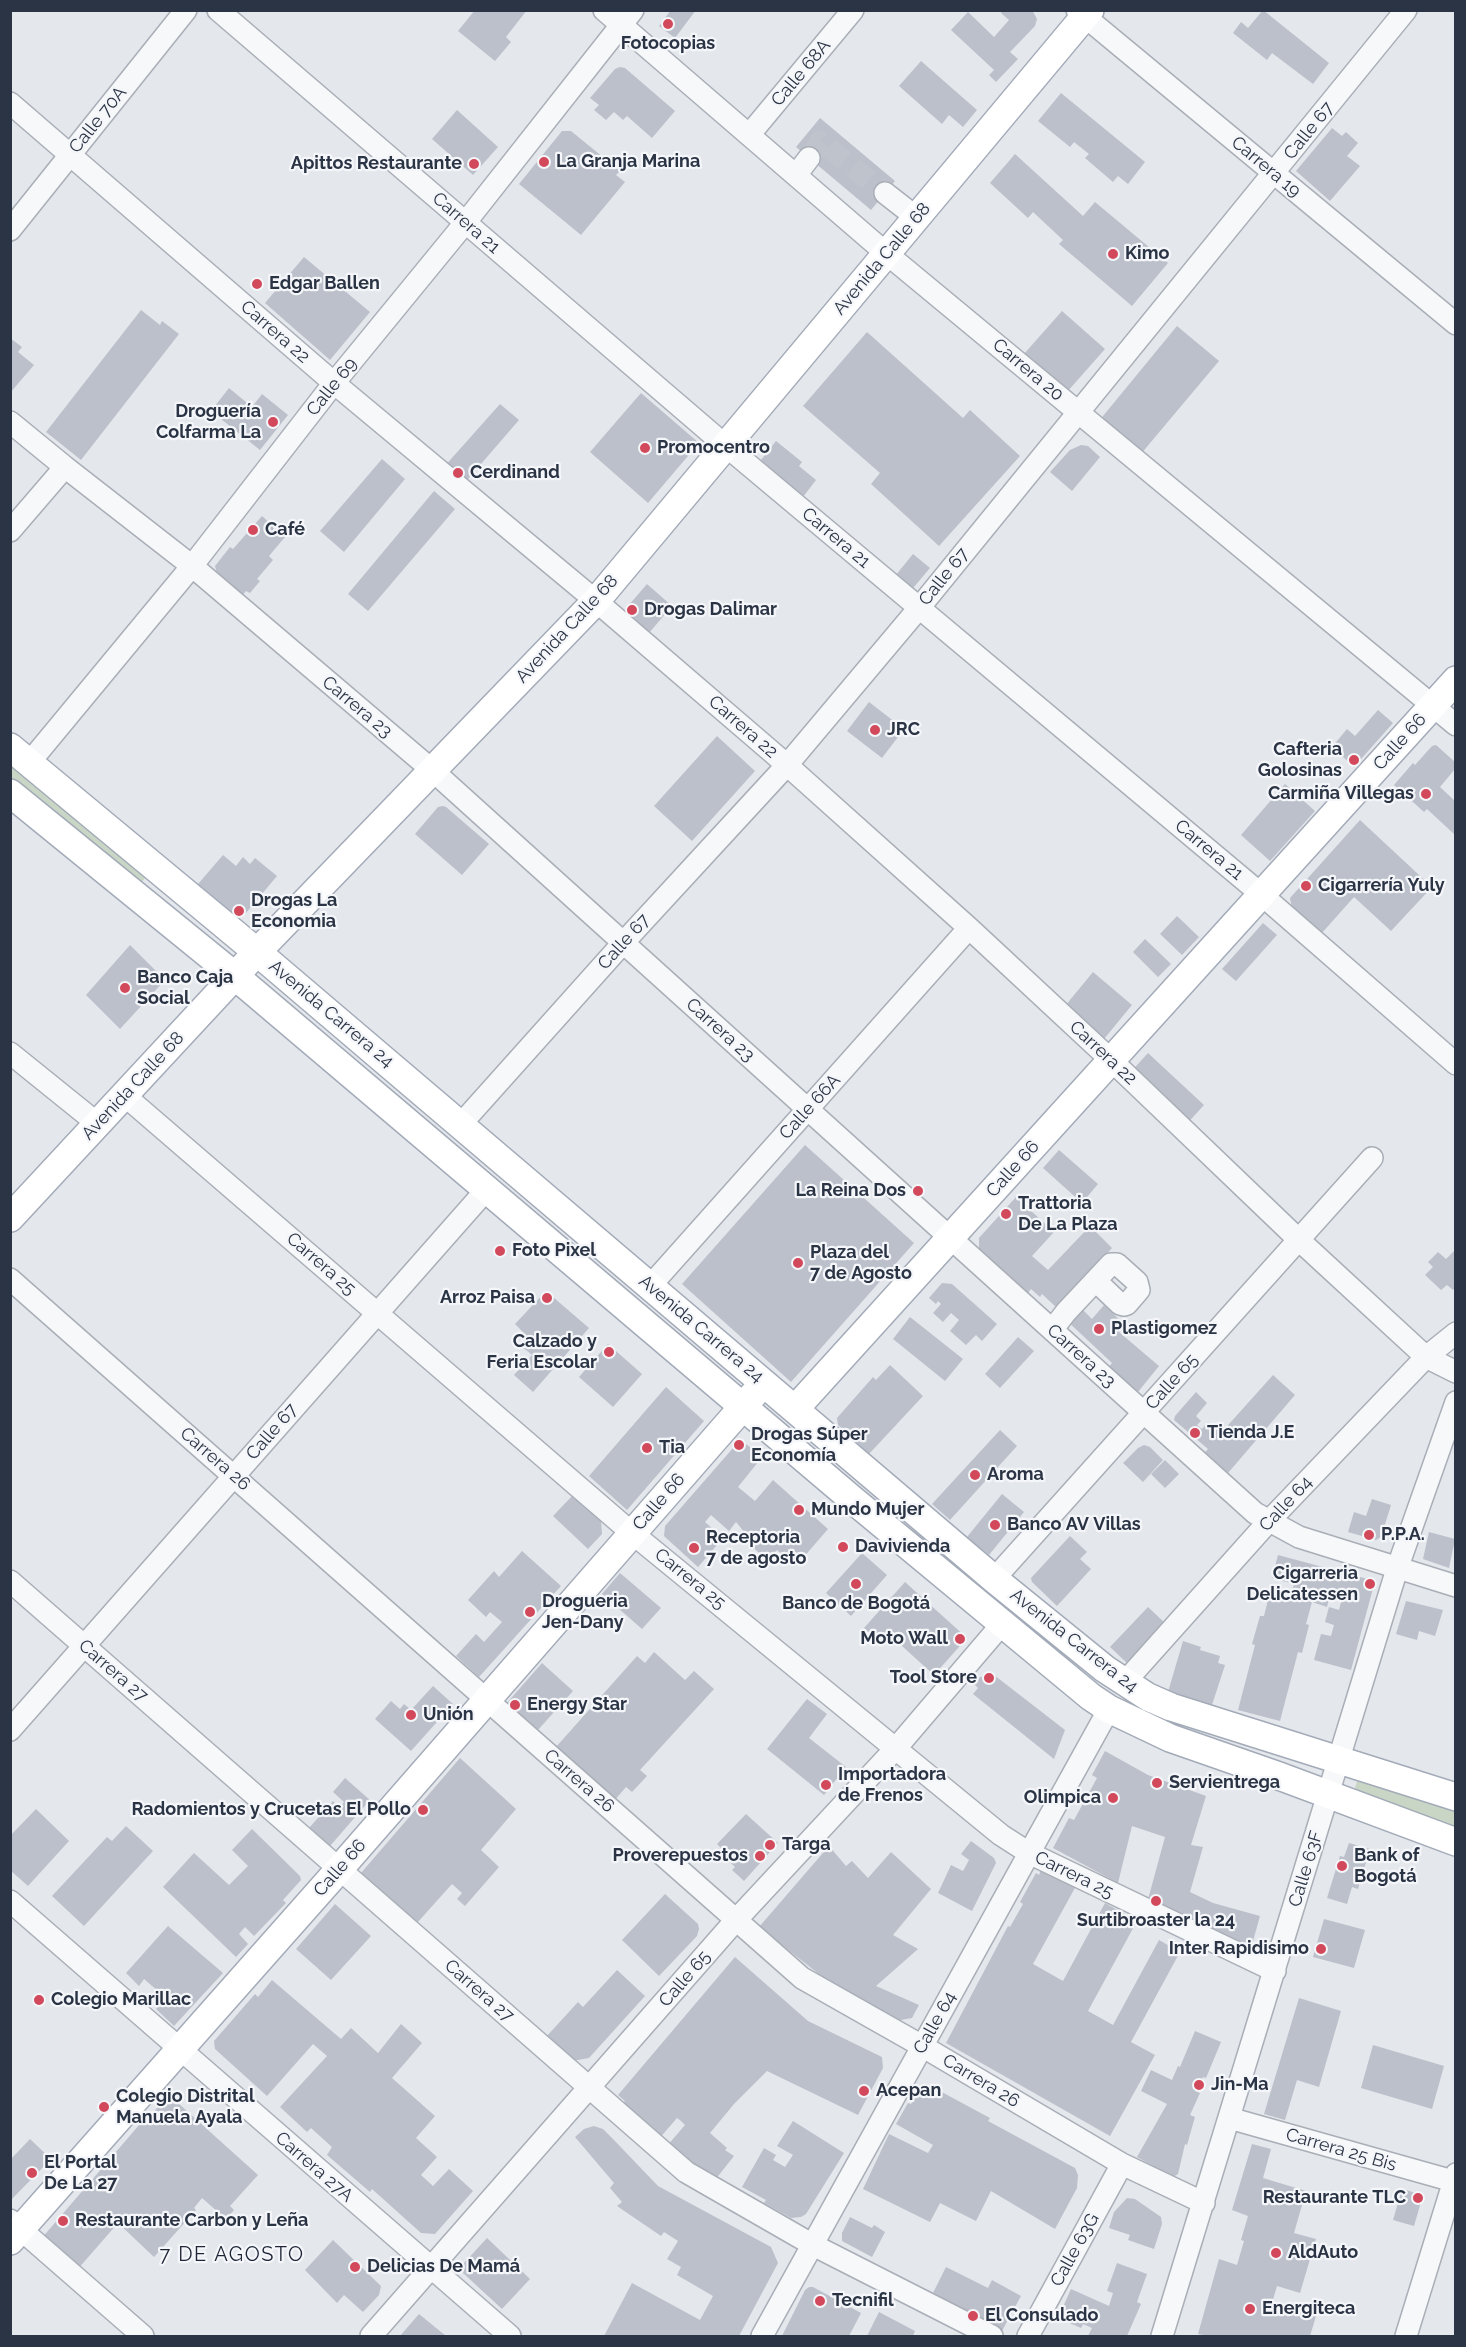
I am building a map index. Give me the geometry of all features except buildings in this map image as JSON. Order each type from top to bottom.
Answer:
[{"type":"main road","name":"Avenida Calle 68","points":[[10,1218],[257,952],[596,601],[917,218],[1084,13]]},
{"type":"main road","name":"Calle 66","points":[[795,1408],[1455,680]]},
{"type":"main road","name":"Avenida Carrera 24","points":[[20,755],[461,1124],[994,1578],[1124,1683],[1148,1697],[1195,1716],[1455,1797]]},
{"type":"main road","name":"Avenida Carrera 24","points":[[10,793],[235,976],[1002,1624],[1109,1709],[1170,1738],[1455,1842]]},
{"type":"main road","name":"Calle 66","points":[[14,2230],[179,2050],[340,1869],[764,1382]]},
{"type":"main road","points":[[743,1406],[795,1408]]},
{"type":"street","name":"Calle 70A","points":[[10,230],[186,10]]},
{"type":"street","name":"Carrera 21","points":[[218,10],[726,446],[1262,895],[1455,1064]]},
{"type":"street","name":"Carrera 20","points":[[604,10],[627,18],[749,135],[887,254],[1455,725]]},
{"type":"street","name":"Calle 68A","points":[[749,135],[853,10]]},
{"type":"street","name":"Calle 67","points":[[461,1124],[787,765],[1079,413],[1406,10]]},
{"type":"street","name":"Carrera 19","points":[[1084,13],[1274,174],[1455,322]]},
{"type":"street","name":"Calle 69","points":[[20,755],[192,566],[334,383],[465,223],[627,18]]},
{"type":"street","name":"Carrera 22","points":[[10,103],[334,383],[596,601],[787,765],[969,928],[1426,1357],[1455,1372]]},
{"type":"street","points":[[796,175],[809,158]]},
{"type":"street","points":[[885,193],[917,218]]},
{"type":"street","name":"Carrera 23","points":[[10,422],[192,566],[432,771],[1254,1513],[1299,1537],[1455,1586]]},
{"type":"street","points":[[10,531],[65,467]]},
{"type":"street","name":"Calle 66A","points":[[651,1285],[969,928]]},
{"type":"street","points":[[10,1053],[98,1124]]},
{"type":"street","name":"Carrera 25","points":[[124,1095],[632,1533],[897,1747],[1001,1835],[1029,1853],[1275,1971]]},
{"type":"street","name":"Calle 65","points":[[994,1578],[1372,1158]]},
{"type":"street","name":"Calle 67","points":[[10,1730],[487,1189]]},
{"type":"street","name":"Carrera 26","points":[[10,1279],[802,1978],[1122,2164],[1203,2203]]},
{"type":"street","points":[[1052,1330],[1096,1281]]},
{"type":"street","name":"Calle 64","points":[[1124,1683],[1268,1522],[1426,1357],[1455,1333]]},
{"type":"street","name":"Calle 63F","points":[[1162,2337],[1397,1569],[1455,1402]]},
{"type":"street","name":"Carrera 27","points":[[10,1581],[686,2172],[813,2245],[992,2337]]},
{"type":"street","name":"Calle 65","points":[[371,2337],[736,1920],[897,1747],[1002,1624]]},
{"type":"street","name":"Calle 64","points":[[762,2337],[1109,1709]]},
{"type":"street","name":"Carrera 27A","points":[[10,1901],[510,2337]]},
{"type":"street","name":"Carrera 25 Bis","points":[[1229,2118],[1454,2178]]},
{"type":"street","name":"Calle 63G","points":[[1028,2337],[1122,2164]]},
{"type":"street","points":[[1406,2337],[1454,2178]]},
{"type":"street","points":[[14,2230],[144,2337]]},
{"type":"green space","points":[[10,765],[147,876],[139,885],[11,780]]},
{"type":"green space","points":[[1358,1778],[1455,1811],[1455,1830],[1353,1794]]},
{"type":"tunnel","points":[[809,158],[820,141],[885,193]]},
{"type":"place","name":"Fotocopias","points":[[668,24]]},
{"type":"place","name":"La Granja Marina","points":[[544,162]]},
{"type":"place","name":"Apittos Restaurante","points":[[474,164]]},
{"type":"place","name":"Kimo","points":[[1113,254]]},
{"type":"place","name":"Edgar Ballen","points":[[257,284]]},
{"type":"place","name":"Droguería Colfarma La","points":[[273,422]]},
{"type":"place","name":"Promocentro","points":[[645,448]]},
{"type":"place","name":"Cerdinand","points":[[458,473]]},
{"type":"place","name":"Café","points":[[253,530]]},
{"type":"place","name":"Drogas Dalimar","points":[[632,610]]},
{"type":"place","name":"JRC","points":[[875,730]]},
{"type":"place","name":"Cafteria Golosinas","points":[[1354,760]]},
{"type":"place","name":"Carmiña Villegas","points":[[1426,794]]},
{"type":"place","name":"Cigarrería Yuly","points":[[1306,886]]},
{"type":"place","name":"Drogas La Economia","points":[[239,911]]},
{"type":"place","name":"Banco Caja Social","points":[[125,988]]},
{"type":"place","name":"La Reina Dos","points":[[918,1191]]},
{"type":"place","name":"Trattoria De La Plaza","points":[[1006,1214]]},
{"type":"place","name":"Foto Pixel","points":[[500,1251]]},
{"type":"place","name":"Plaza del 7 de Agosto","points":[[798,1263]]},
{"type":"place","name":"Arroz Paisa","points":[[547,1298]]},
{"type":"place","name":"Plastigomez","points":[[1099,1329]]},
{"type":"place","name":"Calzado y Feria Escolar","points":[[609,1352]]},
{"type":"place","name":"Tienda J.E","points":[[1195,1433]]},
{"type":"place","name":"Drogas Súper Economía","points":[[739,1445]]},
{"type":"place","name":"Tia","points":[[647,1448]]},
{"type":"place","name":"Aroma","points":[[975,1475]]},
{"type":"place","name":"Mundo Mujer","points":[[799,1510]]},
{"type":"place","name":"Banco AV Villas","points":[[995,1525]]},
{"type":"place","name":"P.P.A.","points":[[1369,1535]]},
{"type":"place","name":"Davivienda","points":[[843,1547]]},
{"type":"place","name":"Receptoria 7 de agosto","points":[[694,1548]]},
{"type":"place","name":"Banco de Bogotá","points":[[856,1584]]},
{"type":"place","name":"Cigarreria Delicatessen","points":[[1370,1584]]},
{"type":"place","name":"Drogueria Jen-Dany","points":[[530,1612]]},
{"type":"place","name":"Moto Wall","points":[[960,1639]]},
{"type":"place","name":"Tool Store","points":[[989,1678]]},
{"type":"place","name":"Energy Star","points":[[515,1705]]},
{"type":"place","name":"Unión","points":[[411,1715]]},
{"type":"place","name":"Servientrega","points":[[1157,1783]]},
{"type":"place","name":"Importadora de Frenos","points":[[826,1785]]},
{"type":"place","name":"Olimpica","points":[[1113,1798]]},
{"type":"place","name":"Radomientos y Crucetas El Pollo","points":[[423,1810]]},
{"type":"place","name":"Targa","points":[[770,1845]]},
{"type":"place","name":"Proverepuestos","points":[[760,1856]]},
{"type":"place","name":"Bank of Bogotá","points":[[1342,1866]]},
{"type":"place","name":"Surtibroaster la 24","points":[[1156,1901]]},
{"type":"place","name":"Inter Rapidisimo","points":[[1321,1949]]},
{"type":"place","name":"Colegio Marillac","points":[[39,2000]]},
{"type":"place","name":"Jin-Ma","points":[[1199,2085]]},
{"type":"place","name":"Acepan","points":[[864,2091]]},
{"type":"place","name":"Colegio Distrital Manuela Ayala","points":[[104,2107]]},
{"type":"place","name":"El Portal De La 27","points":[[32,2173]]},
{"type":"place","name":"Restaurante TLC","points":[[1418,2198]]},
{"type":"place","name":"Restaurante Carbon y Leña","points":[[63,2221]]},
{"type":"place","name":"AldAuto","points":[[1276,2253]]},
{"type":"place","name":"Delicias De Mamá","points":[[355,2267]]},
{"type":"place","name":"Tecnifil","points":[[820,2301]]},
{"type":"place","name":"Energiteca","points":[[1250,2309]]},
{"type":"place","name":"El Consulado","points":[[973,2316]]},
{"type":"district","name":"7 DE AGOSTO","points":[[232,2255]]}]
